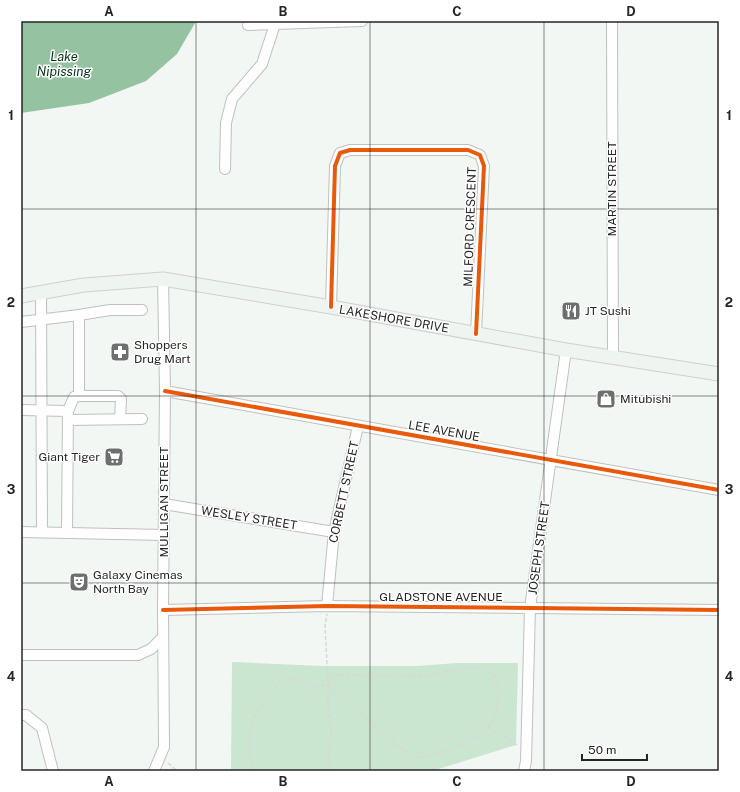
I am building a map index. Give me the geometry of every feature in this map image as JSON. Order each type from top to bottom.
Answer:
[{"type":"main road","name":"LAKESHORE DRIVE","points":[[21,296],[84,284],[163,279],[331,307],[566,350],[719,374]]},
{"type":"street","points":[[248,25],[276,22],[362,21]]},
{"type":"street","name":"MARTIN STREET","points":[[612,21],[613,358]]},
{"type":"street","points":[[224,169],[226,123],[232,99],[262,64],[276,22]]},
{"type":"street","name":"MILFORD CRESCENT","points":[[331,307],[335,166],[340,153],[350,150],[468,150],[480,155],[484,166],[476,334]]},
{"type":"street","name":"MULLIGAN STREET","points":[[154,771],[164,747],[163,610],[165,391],[163,279]]},
{"type":"street","points":[[41,292],[42,532]]},
{"type":"street","points":[[21,322],[110,310],[142,310]]},
{"type":"street","points":[[79,315],[79,396]]},
{"type":"street","name":"JOSEPH STREET","points":[[524,771],[526,752],[530,608],[566,350]]},
{"type":"street","name":"LEE AVENUE","points":[[165,391],[719,490]]},
{"type":"street","points":[[67,532],[68,415],[74,397],[118,396],[121,399],[120,419]]},
{"type":"street","points":[[21,410],[42,410],[68,415],[120,419],[142,419]]},
{"type":"street","name":"CORBETT STREET","points":[[327,606],[334,532],[358,426]]},
{"type":"street","name":"WESLEY STREET","points":[[164,504],[334,532]]},
{"type":"street","points":[[21,532],[164,535]]},
{"type":"street","name":"GLADSTONE AVENUE","points":[[163,610],[327,606],[719,610]]},
{"type":"street","points":[[21,655],[138,655],[151,649],[163,637]]},
{"type":"street","points":[[21,715],[26,715],[42,728],[53,771]]},
{"type":"path","points":[[326,771],[328,768],[331,734],[328,704],[325,625],[327,606]]},
{"type":"path","points":[[253,771],[251,764],[250,734],[254,718],[266,696],[285,680],[296,678],[310,689],[328,684],[334,675],[422,676],[466,667],[484,669],[493,673],[499,691],[497,711],[492,723],[481,734],[450,750],[419,758],[402,749],[342,699],[328,684]]},
{"type":"path","points":[[488,727],[526,752]]},
{"type":"path","points":[[160,757],[177,771]]},
{"type":"shaded area","points":[[232,662],[323,666],[417,666],[457,663],[518,663],[516,745],[432,771],[231,771]]},
{"type":"water","name":"Lake Nipissing","points":[[21,21],[194,21],[195,23],[177,54],[146,81],[89,103],[21,113]]},
{"type":"cycle path","points":[[331,307],[335,166],[340,153],[350,150],[468,150],[480,155],[484,166],[476,334]]},
{"type":"cycle path","points":[[165,391],[719,490]]},
{"type":"cycle path","points":[[163,610],[327,606],[719,610]]},
{"type":"place","name":"JT Sushi","points":[[571,311]]},
{"type":"place","name":"Shoppers Drug Mart","points":[[120,352]]},
{"type":"place","name":"Mitubishi","points":[[606,399]]},
{"type":"place","name":"Giant Tiger","points":[[114,457]]},
{"type":"place","name":"Galaxy Cinemas North Bay","points":[[79,582]]}]
